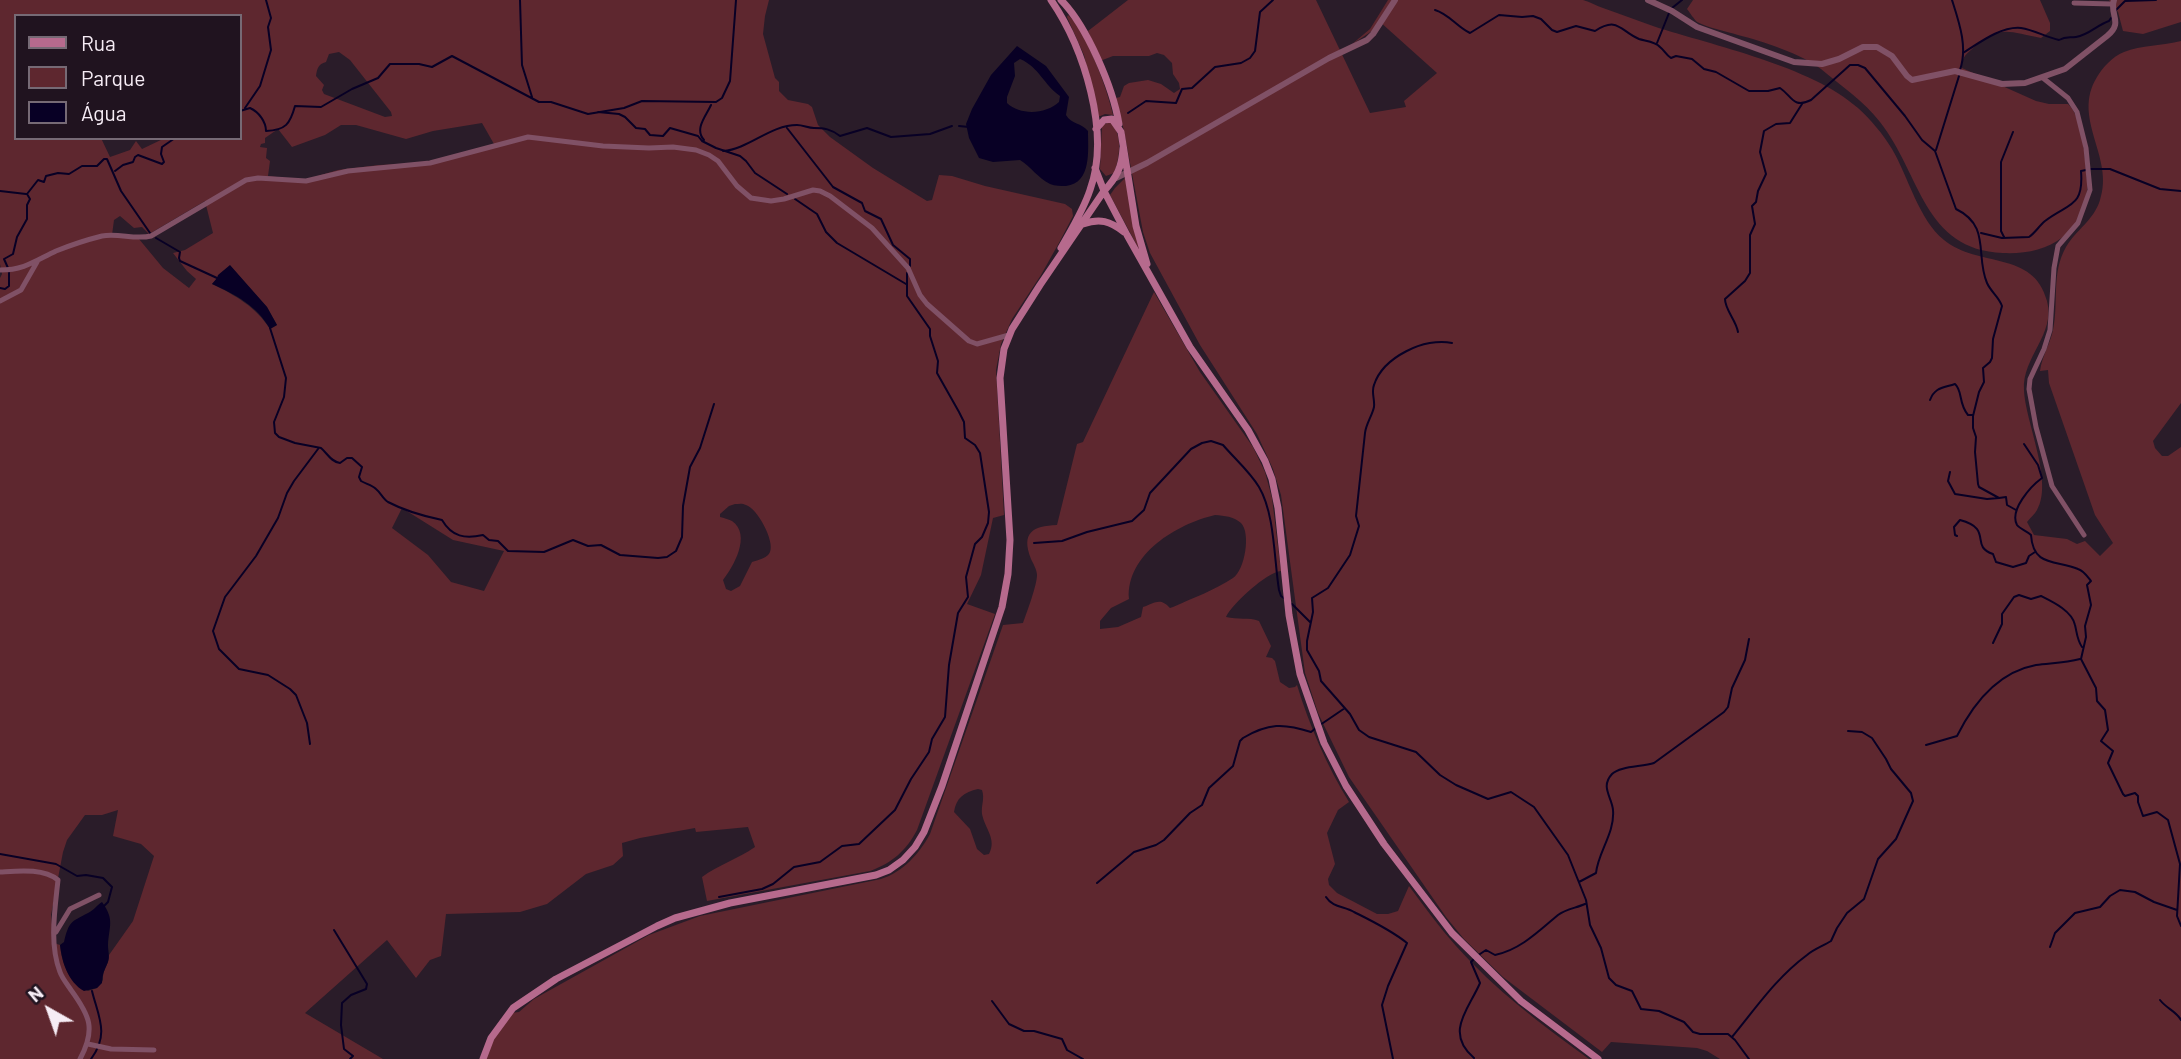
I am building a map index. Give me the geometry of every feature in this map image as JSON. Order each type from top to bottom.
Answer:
[{"type":"main road","points":[[1051,0],[1063,20],[1087,78],[1096,129],[1096,171],[1091,190],[1055,262]]},
{"type":"main road","points":[[1060,0],[1086,33],[1118,114],[1136,226],[1152,279]]},
{"type":"main road","points":[[1063,20],[1067,15],[1073,14]]},
{"type":"main road","points":[[1096,129],[1104,120],[1110,118],[1116,122],[1121,132]]},
{"type":"main road","points":[[483,1059],[492,1038],[513,1008],[556,979],[657,926],[694,912],[730,903],[876,874],[895,866],[915,847],[924,832],[942,786],[1006,592],[1010,517],[1000,378],[1002,358],[1009,335],[1055,262],[1116,178],[1123,148]]},
{"type":"main road","points":[[1096,171],[1104,178],[1116,178]]},
{"type":"main road","points":[[1096,171],[1127,235],[1203,368],[1248,430],[1265,461],[1276,500],[1289,615],[1300,674],[1324,743],[1346,786],[1384,844],[1452,933],[1521,1001],[1598,1059]]},
{"type":"main road","points":[[1083,224],[1104,220],[1127,235]]},
{"type":"street","points":[[1116,178],[1147,163],[1329,58],[1367,40],[1395,0]]},
{"type":"street","points":[[1648,0],[1672,10],[1698,27],[1794,62],[1822,64],[1863,47],[1872,46],[1889,53],[1912,79],[1955,71],[2009,85],[2043,78],[2065,69],[2112,32],[2116,22],[2113,2],[2074,3]]},
{"type":"street","points":[[2043,78],[2068,98],[2077,112],[2086,148],[2091,186],[2078,223],[2058,246],[2050,330],[2030,379],[2029,389],[2038,437],[2052,486],[2084,535]]},
{"type":"street","points":[[5,270],[20,269],[69,246],[106,235],[142,238],[151,236],[222,193],[252,179],[306,181],[348,170],[430,163],[528,137],[603,146],[673,147],[703,152],[722,165],[737,186],[751,198],[771,201],[813,190],[820,191],[872,228],[908,268],[927,304],[969,341],[978,344],[1009,335]]},
{"type":"street","points":[[0,301],[21,290],[38,261]]},
{"type":"street","points":[[0,872],[44,873],[58,880],[53,944],[60,972],[84,1007],[90,1021],[88,1044],[80,1059]]},
{"type":"street","points":[[55,935],[70,909],[99,895]]},
{"type":"street","points":[[88,1044],[111,1049],[154,1050]]},
{"type":"green space","points":[[0,0],[769,0],[763,34],[775,78],[779,82],[779,91],[788,100],[812,107],[818,125],[830,137],[873,168],[927,201],[932,200],[939,175],[952,176],[1065,204],[1072,209],[1073,216],[1041,275],[1012,319],[1001,344],[996,370],[1004,515],[993,518],[981,575],[967,604],[995,614],[917,830],[903,850],[885,864],[870,871],[707,901],[702,877],[755,847],[748,827],[696,832],[695,828],[622,843],[623,856],[613,865],[586,874],[547,904],[520,912],[446,914],[441,956],[430,960],[416,978],[387,940],[305,1013],[383,1059],[0,1059]],"holes":[[[339,52],[350,60],[392,116],[385,117],[324,94],[324,85],[316,76],[318,67],[326,62],[329,54]],[[482,123],[494,144],[424,163],[338,170],[304,180],[268,176],[270,161],[266,158],[267,148],[260,147],[265,143],[265,138],[278,129],[292,147],[325,135],[341,125],[356,125],[406,139],[433,131]],[[205,201],[213,233],[185,250],[173,253],[196,279],[189,288],[163,268],[139,239],[112,235],[114,220],[120,216],[134,228],[142,227],[149,234]],[[230,266],[267,307],[277,325],[270,329],[252,308],[212,284]],[[743,504],[750,507],[764,526],[771,547],[767,556],[752,562],[740,586],[731,591],[726,589],[723,580],[741,542],[738,527],[732,521],[720,517],[729,506]],[[402,508],[453,540],[504,551],[484,591],[451,582],[428,555],[392,528]],[[118,810],[113,836],[141,844],[154,856],[133,921],[109,955],[103,980],[97,988],[88,991],[76,983],[68,972],[60,945],[54,943],[51,915],[67,840],[85,815],[102,815]]]},
{"type":"green space","points":[[1128,0],[1316,0],[1370,113],[1406,107],[1404,101],[1437,73],[1379,21],[1372,31],[1351,45],[1370,29],[1388,0],[1583,0],[1653,26],[1789,69],[1838,93],[1858,108],[1885,138],[1921,210],[1944,240],[1958,249],[2018,267],[2030,274],[2040,285],[2049,313],[2043,335],[2028,367],[2024,390],[2042,484],[2037,510],[2027,522],[2034,535],[2067,539],[2077,544],[2085,541],[2100,556],[2113,543],[2095,515],[2049,383],[2048,370],[2040,371],[2053,330],[2061,257],[2097,207],[2103,184],[2102,169],[2090,123],[2090,93],[2102,70],[2120,54],[2138,48],[2181,41],[2181,403],[2153,441],[2162,456],[2168,456],[2181,447],[2181,1059],[1720,1059],[1697,1048],[1611,1042],[1602,1052],[1503,977],[1464,939],[1349,777],[1318,713],[1305,673],[1281,495],[1273,469],[1257,434],[1200,345],[1150,253],[1143,232],[1116,98],[1120,97],[1124,86],[1129,83],[1148,80],[1161,84],[1174,93],[1180,89],[1173,74],[1172,63],[1164,55],[1157,53],[1149,56],[1113,56],[1100,61],[1088,31]]},
{"type":"green space","points":[[1693,0],[2040,0],[2050,23],[2050,31],[2041,38],[2012,32],[1997,33],[1965,55],[1962,68],[2036,101],[2068,104],[2073,110],[2082,139],[2087,180],[2086,195],[2078,219],[2069,232],[2056,241],[2027,252],[2003,253],[1976,249],[1956,239],[1940,224],[1927,206],[1894,142],[1860,100],[1821,69],[1793,53],[1697,22],[1687,9]]},
{"type":"green space","points":[[2109,0],[2181,0],[2181,22],[2143,34],[2123,31],[2118,12]]},
{"type":"green space","points":[[1068,15],[1089,47],[1113,115],[1098,117],[1084,55]]},
{"type":"green space","points":[[1110,122],[1117,132],[1119,153],[1114,173],[1106,176],[1100,169],[1102,125]]},
{"type":"green space","points":[[1125,178],[1141,253],[1110,195]]},
{"type":"green space","points":[[1154,292],[1200,372],[1253,447],[1265,472],[1272,498],[1281,571],[1267,577],[1250,590],[1226,617],[1259,621],[1271,646],[1266,657],[1275,661],[1280,682],[1289,688],[1297,685],[1319,745],[1349,802],[1338,810],[1327,833],[1335,864],[1328,879],[1329,885],[1337,893],[1377,914],[1398,911],[1409,886],[1471,962],[1537,1020],[1589,1059],[482,1059],[510,1013],[519,1012],[534,999],[649,935],[700,916],[881,879],[910,861],[930,834],[1003,625],[1023,623],[1037,575],[1028,550],[1028,537],[1035,529],[1057,525],[1077,444],[1083,442]],"holes":[[[1215,515],[1235,519],[1244,528],[1246,543],[1243,560],[1233,578],[1173,607],[1160,602],[1154,603],[1143,607],[1141,617],[1118,627],[1100,629],[1100,621],[1111,608],[1129,599],[1130,583],[1145,555],[1170,534],[1200,519]],[[978,789],[983,793],[982,814],[992,844],[989,854],[984,855],[977,849],[970,829],[954,812],[962,796]]]},
{"type":"water","points":[[1017,46],[1046,66],[1069,97],[1066,115],[1088,131],[1087,165],[1080,179],[1074,184],[1050,184],[1020,160],[993,162],[979,158],[969,138],[966,124],[991,75]],"holes":[[[1020,59],[1027,62],[1060,96],[1059,102],[1054,106],[1041,111],[1026,112],[1007,103],[1015,76],[1014,63]]]},
{"type":"water","points":[[230,265],[267,307],[277,325],[270,329],[259,314],[245,302],[212,284]]},
{"type":"water","points":[[102,902],[110,919],[109,960],[102,983],[97,988],[84,991],[67,971],[60,945],[72,923]]},
{"type":"waterway","points":[[245,108],[260,86],[271,50],[268,27],[271,18],[266,0]]},
{"type":"waterway","points":[[520,0],[522,65],[532,97]]},
{"type":"waterway","points":[[242,110],[250,108],[256,112],[265,124],[266,131],[278,129],[289,122],[295,106],[321,107],[378,78],[390,64],[432,67],[452,56],[539,102],[551,102],[588,114],[624,108],[642,101],[716,102],[722,98],[730,81],[736,0]]},
{"type":"waterway","points":[[1128,113],[1146,101],[1176,103],[1182,89],[1192,88],[1215,67],[1241,63],[1250,58],[1255,51],[1260,12],[1273,0]]},
{"type":"waterway","points":[[1672,8],[1682,0]]},
{"type":"waterway","points":[[1952,0],[1963,44],[1960,70]]},
{"type":"waterway","points":[[2116,10],[2125,1],[2156,0]]},
{"type":"waterway","points":[[1435,10],[1445,14],[1470,33],[1499,15],[1533,16],[1557,32],[1576,26],[1595,31],[1609,25],[1618,26],[1639,39],[1655,43],[1671,58],[1676,56],[1692,59],[1704,69],[1716,72],[1749,91],[1780,88],[1800,103],[1811,100],[1850,65],[1865,68],[1922,140],[1935,151],[1956,209],[1967,216],[1978,233],[1987,283],[2002,306],[1993,339],[1992,358],[1983,368],[1984,382],[1973,416],[1978,484],[1999,498],[2006,497],[2007,505],[2016,510]]},
{"type":"waterway","points":[[1657,43],[1669,13]]},
{"type":"waterway","points":[[1963,53],[1990,36],[2013,28],[2031,30],[2059,40],[2085,34],[2111,18]]},
{"type":"waterway","points":[[1936,150],[1959,76]]},
{"type":"waterway","points":[[1738,332],[1725,299],[1750,273],[1750,235],[1755,224],[1752,206],[1766,174],[1760,152],[1764,131],[1776,124],[1790,123],[1802,104]]},
{"type":"waterway","points":[[704,140],[700,131],[711,105]]},
{"type":"waterway","points":[[598,112],[619,114],[636,128],[645,129],[650,135],[663,136],[670,128],[698,136],[716,148],[740,156],[755,173],[787,194]]},
{"type":"waterway","points":[[723,151],[742,146],[787,126],[824,129],[840,136],[867,128],[891,137],[930,134],[952,126]]},
{"type":"waterway","points":[[959,126],[969,127]]},
{"type":"waterway","points":[[787,128],[833,187],[862,203],[865,211],[881,219],[893,245],[910,259],[910,266]]},
{"type":"waterway","points":[[2004,237],[2001,231],[2001,162],[2013,132]]},
{"type":"waterway","points":[[115,171],[133,162],[138,155],[162,164],[162,147],[172,140]]},
{"type":"waterway","points":[[8,268],[4,259],[13,254],[17,237],[27,219],[30,199],[27,194],[38,180],[44,182],[46,176],[69,174],[82,166],[97,166],[104,159],[107,159],[121,191],[150,233]]},
{"type":"waterway","points":[[2091,169],[2110,169],[2160,189],[2181,191]]},
{"type":"waterway","points":[[1981,233],[2002,238],[2029,237],[2045,221],[2073,203],[2080,192],[2081,171],[2086,170]]},
{"type":"waterway","points":[[0,191],[26,194]]},
{"type":"waterway","points":[[795,199],[817,214],[826,232],[837,243],[906,284]]},
{"type":"waterway","points":[[156,238],[180,252],[180,261],[217,278]]},
{"type":"waterway","points":[[0,288],[9,286],[9,273]]},
{"type":"waterway","points":[[719,897],[762,889],[773,884],[794,867],[820,862],[842,846],[859,844],[895,810],[929,752],[932,739],[945,717],[949,665],[958,613],[968,597],[966,577],[975,544],[982,537],[988,523],[989,512],[980,453],[975,445],[965,438],[964,422],[937,373],[938,361],[930,329],[907,296],[907,273]]},
{"type":"waterway","points":[[270,328],[286,378],[284,397],[274,422],[275,433],[279,437],[321,448],[340,463],[352,458],[362,467],[359,477],[361,481],[374,488],[388,502],[414,513],[442,520],[450,530],[460,535],[483,535],[489,540],[498,541],[508,551],[544,552],[573,540],[588,546],[601,545],[620,555],[658,558],[667,557],[676,551],[682,537],[683,506],[690,467],[700,448],[714,404]]},
{"type":"waterway","points":[[1452,343],[1430,343],[1406,351],[1386,366],[1374,385],[1374,407],[1365,433],[1356,516],[1359,526],[1350,555],[1328,588],[1312,598],[1313,612],[1307,650],[1319,671],[1321,681],[1350,714],[1359,730],[1369,737],[1416,752],[1440,775],[1488,799],[1511,792],[1534,807],[1568,855],[1586,900],[1590,925],[1601,948],[1609,978],[1616,985],[1632,991],[1641,1009],[1659,1011],[1684,1022],[1693,1032],[1728,1034],[1749,1059]]},
{"type":"waterway","points":[[1930,400],[1937,390],[1955,384],[1965,411],[1972,415]]},
{"type":"waterway","points":[[1034,543],[1062,541],[1132,521],[1144,510],[1150,493],[1191,449],[1211,441],[1223,445],[1259,487],[1271,524],[1279,590],[1285,599]]},
{"type":"waterway","points":[[2024,444],[2038,465],[2042,478],[2027,492],[2018,506],[2015,519],[2017,525],[2031,535],[2036,553],[2047,561],[2080,570],[2091,581],[2087,585],[2091,605],[2081,659],[2096,688],[2097,701],[2105,710],[2108,730],[2101,741],[2113,751],[2108,763],[2123,794],[2125,796],[2135,793],[2138,796],[2143,816],[2157,812],[2168,820],[2180,864],[2177,916],[2181,926]]},
{"type":"waterway","points":[[310,744],[307,723],[296,695],[268,675],[239,669],[219,649],[213,631],[225,597],[256,556],[278,518],[287,493],[318,449]]},
{"type":"waterway","points":[[1950,472],[1948,481],[1955,494],[1999,498]]},
{"type":"waterway","points":[[1957,536],[1954,527],[1960,520],[1970,524],[1979,533],[1982,547],[1993,554],[1996,562],[2013,567],[2026,563],[2029,556],[2035,552]]},
{"type":"waterway","points":[[1993,643],[2002,624],[2002,614],[2014,597],[2019,595],[2031,599],[2041,596],[2066,611],[2073,620],[2082,647]]},
{"type":"waterway","points":[[1292,604],[1310,622]]},
{"type":"waterway","points":[[1579,882],[1596,873],[1611,827],[1613,810],[1607,783],[1612,774],[1620,769],[1654,763],[1724,712],[1745,660],[1749,639]]},
{"type":"waterway","points":[[1926,745],[1957,736],[1979,701],[2010,675],[2036,665],[2080,659]]},
{"type":"waterway","points":[[1320,725],[1345,708]]},
{"type":"waterway","points":[[1097,883],[1134,852],[1164,840],[1190,813],[1202,805],[1209,788],[1233,766],[1243,738],[1268,727],[1292,727],[1311,732],[1316,728]]},
{"type":"waterway","points":[[1732,1037],[1776,983],[1810,953],[1831,941],[1847,913],[1864,899],[1878,859],[1896,839],[1913,801],[1911,793],[1891,769],[1872,738],[1862,732],[1848,731]]},
{"type":"waterway","points":[[0,854],[56,864],[77,876],[103,878],[112,887],[108,902],[104,906]]},
{"type":"waterway","points":[[2050,947],[2055,933],[2075,913],[2100,907],[2120,890],[2135,892],[2177,910]]},
{"type":"waterway","points":[[1326,897],[1332,903],[1374,922],[1407,943],[1382,1005],[1393,1059]]},
{"type":"waterway","points":[[1480,954],[1486,950],[1495,955],[1513,949],[1561,913],[1585,904]]},
{"type":"waterway","points":[[334,930],[367,984],[366,989],[351,995],[342,1003],[344,1049],[353,1056],[350,1059]]},
{"type":"waterway","points":[[1474,1058],[1465,1048],[1460,1030],[1465,1011],[1480,983],[1471,962],[1475,958]]},
{"type":"waterway","points":[[91,1059],[97,1050],[101,1033],[92,991]]},
{"type":"waterway","points":[[2160,1000],[2181,1020]]},
{"type":"waterway","points":[[992,1001],[1009,1024],[1024,1031],[1062,1039],[1067,1050],[1083,1059]]}]
